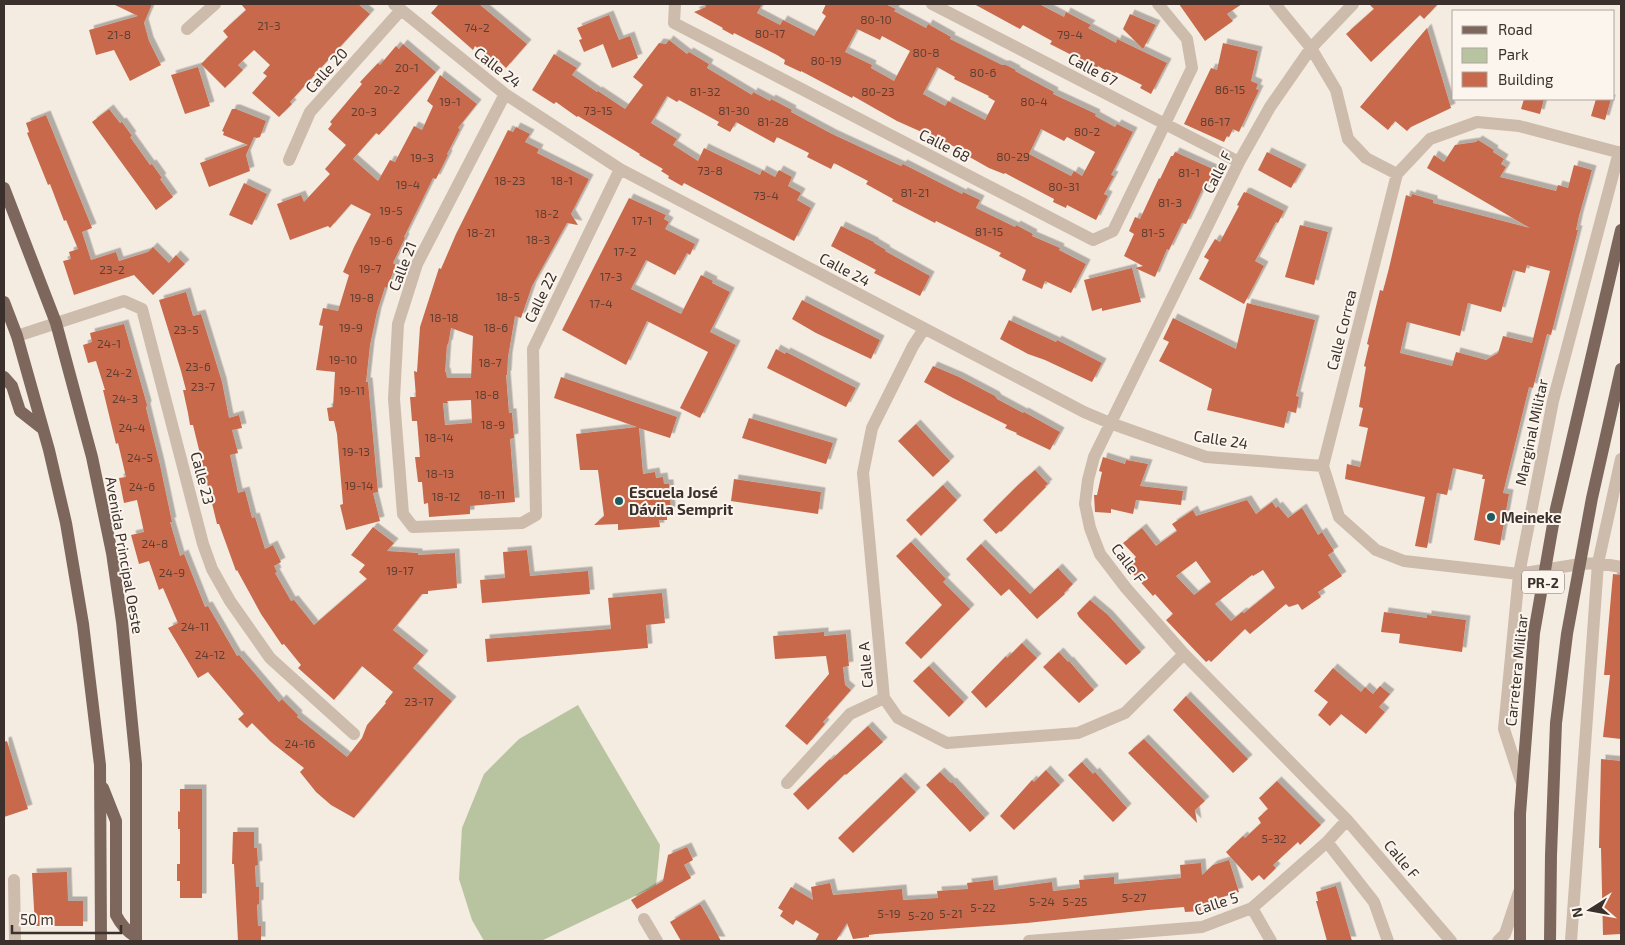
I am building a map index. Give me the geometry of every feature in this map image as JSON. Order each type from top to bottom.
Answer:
[{"type":"main road","name":"Avenida Principal Oeste","points":[[4,188],[56,323],[92,457],[112,553],[122,622],[136,764],[136,939]]},
{"type":"main road","name":"Carretera Militar","points":[[1520,941],[1521,781],[1534,633],[1555,513],[1621,230]]},
{"type":"main road","points":[[4,302],[17,336],[43,428],[66,523],[75,576],[98,746],[101,941]]},
{"type":"main road","name":"PR-2","points":[[1550,941],[1556,723],[1567,634],[1592,498],[1621,369]]},
{"type":"main road","points":[[4,377],[12,386],[20,412],[43,428]]},
{"type":"main road","points":[[100,781],[116,821],[116,915],[120,924],[136,939]]},
{"type":"street","points":[[188,29],[215,4]]},
{"type":"street","name":"Calle 68","points":[[675,4],[674,23],[1092,240],[1113,231],[1164,125]]},
{"type":"street","name":"Calle 67","points":[[932,4],[1239,162]]},
{"type":"street","points":[[1158,4],[1187,39],[1192,68],[1164,125]]},
{"type":"street","points":[[1275,4],[1312,48],[1336,90],[1348,139],[1366,158],[1397,174]]},
{"type":"street","name":"Calle F","points":[[1352,4],[1312,48],[1270,107],[1239,162],[1094,456],[1085,504],[1090,528],[1100,554],[1126,588],[1184,654],[1347,820],[1451,941]]},
{"type":"street","name":"Calle 24","points":[[397,7],[505,94],[620,170],[1084,412],[1206,457],[1324,466]]},
{"type":"street","name":"Calle 20","points":[[289,160],[310,112],[397,7]]},
{"type":"street","name":"Calle 21","points":[[505,94],[417,264],[398,324],[394,399],[403,514],[413,527],[522,523],[536,514],[535,449]]},
{"type":"street","name":"Calle Correa","points":[[1324,466],[1397,174],[1430,139],[1477,122],[1519,126],[1620,152]]},
{"type":"street","name":"Marginal Militar","points":[[1521,781],[1504,729],[1519,574],[1553,401],[1620,152]]},
{"type":"street","name":"Calle 22","points":[[535,449],[533,348],[620,170]]},
{"type":"street","name":"Calle 23","points":[[17,336],[124,301],[142,309],[203,544],[212,568],[230,601],[270,658],[354,734]]},
{"type":"street","name":"Calle A","points":[[924,329],[913,346],[872,428],[863,473],[884,698],[898,718],[947,742],[1078,733],[1124,713],[1184,654]]},
{"type":"street","points":[[1571,941],[1598,563],[1621,459]]},
{"type":"street","points":[[1324,466],[1339,517],[1376,550],[1404,561],[1519,574],[1580,564],[1598,563],[1621,567]]},
{"type":"street","points":[[787,784],[850,714],[884,698]]},
{"type":"street","name":"Calle 5","points":[[1029,941],[1202,927],[1252,908],[1327,842],[1347,820]]},
{"type":"street","points":[[1327,842],[1374,902],[1388,941]]},
{"type":"street","points":[[14,880],[15,941]]},
{"type":"street","points":[[1498,941],[1505,934],[1520,889]]},
{"type":"street","points":[[1252,908],[1271,941]]},
{"type":"street","points":[[644,919],[657,941]]},
{"type":"green space","points":[[578,705],[660,845],[656,886],[541,941],[484,941],[472,920],[459,879],[462,828],[484,774],[519,739]]},
{"type":"building","points":[[113,4],[152,4],[144,23],[149,41],[161,65],[130,81],[114,50],[96,55],[89,30],[138,16]]},
{"type":"building","points":[[241,4],[358,4],[370,14],[290,102],[292,104],[279,117],[252,93],[267,76],[263,73],[270,65],[254,50],[238,65],[243,70],[225,88],[201,64],[228,37],[223,31],[246,10]]},
{"type":"building","points":[[439,4],[479,4],[527,44],[506,68],[500,62],[497,65],[475,46],[473,50],[431,13]]},
{"type":"building","points":[[705,4],[762,4],[757,13],[780,25],[783,20],[814,36],[826,16],[822,13],[826,4],[885,4],[926,28],[928,24],[951,37],[950,39],[1016,70],[1054,92],[1053,94],[1096,114],[1095,116],[1115,127],[1117,124],[1133,132],[1111,175],[1114,176],[1104,194],[1108,196],[1096,220],[1067,205],[1066,208],[1053,202],[1054,199],[1005,173],[989,168],[966,155],[967,153],[897,121],[853,96],[852,98],[784,64],[785,60],[777,55],[734,33],[733,35],[694,12],[706,7]],"holes":[[[857,29],[880,40],[882,36],[910,51],[894,81],[871,68],[872,65],[845,52]],[[937,67],[955,77],[954,79],[989,96],[995,101],[985,120],[948,101],[945,106],[923,94]],[[1041,129],[1064,141],[1067,137],[1095,152],[1082,176],[1074,171],[1071,176],[1029,154]]]},
{"type":"building","points":[[974,4],[1039,4],[1064,17],[1066,12],[1091,25],[1088,28],[1116,43],[1117,39],[1167,63],[1151,94],[1140,88],[1142,85],[1116,72],[1114,75],[1098,66],[1097,68],[1050,44],[1052,41],[1023,25],[1020,29]]},
{"type":"building","points":[[1179,4],[1242,4],[1227,14],[1233,21],[1205,41]]},
{"type":"building","points":[[1369,4],[1438,4],[1424,19],[1420,15],[1371,62],[1346,34],[1374,9]]},
{"type":"building","points":[[1130,14],[1156,25],[1143,49],[1123,29]]},
{"type":"building","points":[[609,15],[619,40],[630,36],[638,58],[612,68],[603,44],[584,52],[579,40],[582,39],[577,28]]},
{"type":"building","points":[[1427,28],[1451,108],[1411,127],[1407,131],[1395,121],[1388,130],[1360,107]]},
{"type":"building","points":[[669,40],[687,54],[689,52],[709,64],[707,68],[752,95],[753,92],[770,101],[771,99],[832,134],[901,166],[903,164],[962,194],[963,192],[980,200],[976,208],[1015,227],[1016,225],[1033,234],[1032,236],[1060,248],[1059,250],[1086,264],[1071,293],[1045,281],[1042,289],[1022,280],[1026,270],[999,256],[1001,253],[892,201],[893,199],[866,184],[868,181],[834,163],[831,169],[807,157],[809,153],[777,137],[774,143],[736,122],[730,132],[717,125],[719,122],[679,100],[677,102],[667,96],[651,123],[677,139],[673,145],[698,161],[704,148],[760,175],[762,170],[775,177],[779,170],[792,177],[788,186],[801,193],[797,200],[811,208],[794,241],[684,183],[682,186],[668,178],[669,176],[661,171],[663,169],[640,154],[577,117],[556,102],[554,104],[532,90],[554,54],[577,68],[572,75],[625,109],[643,85],[633,77],[659,43],[666,44]]},
{"type":"building","points":[[1223,43],[1258,51],[1251,81],[1258,84],[1256,89],[1259,90],[1239,132],[1233,129],[1224,142],[1184,124],[1211,68],[1217,70]]},
{"type":"building","points":[[403,44],[436,72],[379,135],[376,133],[353,159],[378,181],[390,160],[395,162],[414,126],[422,130],[433,106],[427,101],[440,75],[477,104],[458,128],[460,129],[448,155],[436,179],[433,178],[404,237],[393,263],[396,265],[387,288],[385,287],[377,312],[370,345],[366,382],[368,382],[378,492],[373,493],[380,521],[346,530],[340,505],[343,504],[337,434],[334,421],[329,421],[327,408],[333,407],[335,372],[316,370],[323,326],[319,325],[323,308],[338,311],[349,275],[343,272],[371,214],[351,204],[330,228],[328,226],[290,240],[277,204],[301,195],[304,202],[330,174],[325,169],[346,145],[328,129],[332,124],[330,122],[362,84],[360,82],[378,63],[380,65],[396,46],[399,49]]},
{"type":"building","points":[[198,67],[210,106],[185,114],[171,75]]},
{"type":"building","points":[[1524,100],[1544,100],[1540,114],[1521,109]]},
{"type":"building","points":[[1596,100],[1611,100],[1605,120],[1591,116]]},
{"type":"building","points":[[109,109],[120,123],[122,122],[132,136],[130,137],[150,165],[152,164],[173,197],[156,210],[92,122]]},
{"type":"building","points":[[232,109],[266,121],[260,137],[254,137],[246,155],[250,171],[209,187],[200,163],[248,145],[223,135],[224,132],[222,131]]},
{"type":"building","points":[[46,115],[92,228],[82,232],[91,260],[116,252],[119,261],[148,252],[153,247],[169,263],[176,255],[185,264],[153,295],[134,275],[74,295],[63,261],[71,259],[69,252],[78,249],[66,220],[64,221],[50,184],[48,185],[27,133],[29,132],[26,123]]},
{"type":"building","points":[[516,127],[530,134],[525,142],[539,149],[537,153],[589,179],[571,214],[578,225],[567,223],[532,286],[521,318],[515,316],[506,375],[509,413],[512,413],[514,438],[510,439],[515,502],[470,506],[470,514],[429,517],[428,503],[424,504],[422,482],[418,482],[415,457],[420,457],[417,421],[412,421],[410,397],[416,397],[414,371],[417,372],[420,327],[439,268],[441,269],[456,234],[508,130],[513,132]],"holes":[[[451,328],[473,336],[471,378],[447,378],[445,372],[447,344]],[[471,400],[472,423],[445,425],[443,403],[448,403],[447,401]]]},
{"type":"building","points":[[1478,140],[1504,159],[1501,164],[1506,167],[1500,177],[1556,191],[1558,185],[1568,188],[1574,165],[1592,170],[1579,216],[1576,230],[1578,230],[1551,335],[1547,334],[1533,388],[1529,387],[1503,493],[1509,494],[1500,545],[1474,540],[1485,479],[1482,479],[1483,475],[1453,468],[1447,495],[1437,493],[1427,548],[1415,546],[1425,497],[1345,479],[1347,464],[1360,467],[1368,428],[1359,426],[1363,408],[1359,407],[1366,367],[1364,366],[1369,345],[1367,344],[1380,290],[1383,291],[1406,195],[1411,197],[1412,194],[1433,200],[1433,203],[1530,228],[1427,168],[1434,155],[1444,162],[1455,145],[1476,142]],"holes":[[[1527,265],[1550,271],[1532,343],[1503,336],[1498,353],[1486,360],[1456,352],[1452,366],[1400,353],[1407,322],[1460,336],[1468,303],[1501,312],[1513,270],[1525,273]]]},
{"type":"building","points":[[1175,152],[1215,170],[1205,192],[1202,190],[1186,224],[1182,223],[1169,250],[1167,249],[1155,277],[1135,268],[1143,266],[1124,256],[1134,234],[1129,231],[1135,217],[1140,219],[1159,178]]},
{"type":"building","points":[[1267,152],[1302,169],[1291,188],[1258,170]]},
{"type":"building","points":[[244,183],[267,194],[252,225],[229,215]]},
{"type":"building","points":[[1244,192],[1284,211],[1255,261],[1264,266],[1244,304],[1199,279],[1209,260],[1204,257],[1215,239],[1220,242],[1239,206],[1237,205]]},
{"type":"building","points":[[629,198],[666,215],[664,219],[669,222],[665,229],[695,244],[690,255],[687,253],[675,275],[646,260],[631,289],[681,314],[701,275],[730,292],[710,332],[736,345],[700,418],[680,408],[708,352],[647,321],[626,365],[562,330]]},
{"type":"building","points":[[1300,225],[1328,232],[1314,285],[1285,277]]},
{"type":"building","points":[[841,226],[874,242],[885,251],[930,276],[920,296],[874,273],[876,270],[831,246]]},
{"type":"building","points":[[1132,268],[1141,302],[1102,311],[1102,308],[1092,311],[1084,280]]},
{"type":"building","points":[[186,292],[193,316],[201,314],[222,382],[229,418],[239,415],[242,428],[232,430],[238,453],[230,455],[238,493],[245,491],[252,518],[255,517],[265,549],[273,545],[281,562],[274,566],[277,572],[275,573],[291,601],[294,600],[314,625],[367,579],[359,572],[365,565],[351,555],[373,527],[394,543],[387,551],[418,553],[418,555],[455,553],[457,588],[428,591],[428,594],[422,594],[393,630],[424,655],[413,668],[452,701],[354,818],[331,805],[316,792],[300,772],[304,768],[271,742],[252,723],[247,728],[238,719],[244,714],[208,672],[198,678],[168,628],[178,623],[163,588],[159,590],[149,561],[139,564],[131,535],[144,532],[137,500],[124,503],[119,478],[126,477],[103,390],[105,390],[96,361],[88,363],[83,345],[92,342],[90,333],[124,324],[147,405],[146,408],[172,522],[170,522],[180,556],[184,554],[205,607],[208,606],[237,656],[239,655],[279,702],[282,699],[298,715],[297,717],[347,757],[362,738],[367,725],[393,692],[362,666],[334,700],[298,668],[301,665],[284,644],[282,645],[236,571],[219,524],[217,524],[193,425],[190,425],[183,390],[186,390],[159,300]]},
{"type":"building","points":[[802,300],[880,340],[871,359],[816,333],[792,319]]},
{"type":"building","points":[[1247,303],[1315,320],[1296,396],[1299,397],[1296,413],[1288,411],[1284,428],[1207,410],[1212,389],[1159,361],[1169,342],[1163,339],[1173,318],[1236,349]]},
{"type":"building","points":[[1009,320],[1056,342],[1057,340],[1102,363],[1092,382],[1028,354],[1000,339]]},
{"type":"building","points":[[776,349],[785,354],[786,352],[856,388],[846,407],[767,368]]},
{"type":"building","points":[[933,366],[959,377],[1060,432],[1050,450],[1016,434],[1005,428],[1007,425],[924,382]]},
{"type":"building","points":[[561,377],[677,417],[670,438],[639,428],[643,474],[655,472],[656,478],[663,477],[664,484],[669,484],[671,511],[667,512],[667,520],[659,520],[660,527],[618,530],[618,524],[594,525],[604,516],[598,470],[580,470],[576,434],[637,427],[554,398]]},
{"type":"building","points":[[749,418],[833,443],[826,464],[742,438]]},
{"type":"building","points":[[916,424],[950,461],[933,477],[898,441]]},
{"type":"building","points":[[1103,457],[1125,464],[1126,460],[1148,464],[1140,486],[1183,491],[1181,505],[1136,500],[1133,514],[1111,509],[1111,513],[1095,512],[1094,495],[1097,495],[1102,472],[1099,471]]},
{"type":"building","points":[[1035,470],[1048,484],[1001,532],[996,534],[983,520]]},
{"type":"building","points":[[734,479],[821,492],[818,514],[731,501]]},
{"type":"building","points":[[943,485],[957,500],[921,536],[906,520]]},
{"type":"building","points":[[1247,500],[1256,514],[1272,502],[1288,518],[1302,508],[1318,535],[1322,532],[1334,551],[1328,555],[1342,576],[1318,592],[1321,597],[1302,610],[1298,604],[1289,607],[1286,604],[1250,634],[1245,629],[1211,662],[1209,660],[1206,662],[1166,620],[1173,614],[1155,594],[1153,596],[1127,567],[1136,557],[1123,543],[1142,528],[1156,546],[1177,531],[1172,524],[1193,510],[1196,516]],"holes":[[[1196,561],[1211,582],[1194,595],[1176,576]],[[1263,570],[1275,588],[1231,621],[1215,604],[1252,575]]]},
{"type":"building","points":[[911,542],[946,579],[943,582],[970,609],[921,659],[905,643],[942,605],[896,556]]},
{"type":"building","points":[[981,544],[1030,594],[1058,568],[1073,584],[1065,594],[1037,619],[1009,589],[1001,596],[966,559]]},
{"type":"building","points":[[527,550],[530,576],[588,571],[590,594],[482,603],[480,580],[505,578],[503,552]]},
{"type":"building","points":[[1613,574],[1621,575],[1621,739],[1603,737],[1610,675],[1604,675]]},
{"type":"building","points":[[662,593],[665,623],[646,625],[648,648],[487,662],[485,639],[611,629],[608,598]]},
{"type":"building","points":[[1090,600],[1108,615],[1141,652],[1126,665],[1079,617],[1077,613]]},
{"type":"building","points":[[1384,612],[1427,618],[1427,615],[1466,620],[1462,652],[1399,643],[1400,634],[1381,632]]},
{"type":"building","points":[[824,632],[824,636],[846,634],[849,666],[843,667],[845,685],[851,690],[823,722],[825,724],[807,745],[785,726],[829,674],[826,656],[775,659],[773,636]]},
{"type":"building","points":[[1022,643],[1037,658],[986,708],[971,692],[1006,656],[1007,658]]},
{"type":"building","points":[[1059,652],[1094,690],[1079,703],[1043,667]]},
{"type":"building","points":[[929,666],[964,702],[949,717],[913,681]]},
{"type":"building","points":[[1333,668],[1361,692],[1365,687],[1373,694],[1380,686],[1390,694],[1379,707],[1385,712],[1366,734],[1341,714],[1330,726],[1318,715],[1328,702],[1314,691]]},
{"type":"building","points":[[1186,696],[1248,759],[1233,773],[1173,710]]},
{"type":"building","points":[[868,726],[883,742],[845,774],[808,810],[793,794]]},
{"type":"building","points":[[1144,739],[1205,801],[1195,810],[1197,823],[1128,753]]},
{"type":"building","points":[[7,741],[28,809],[4,817],[4,742]]},
{"type":"building","points":[[1601,759],[1621,761],[1621,934],[1603,935],[1601,848],[1599,848]]},
{"type":"building","points":[[1082,762],[1093,774],[1095,772],[1127,808],[1113,822],[1068,775]]},
{"type":"building","points":[[1046,770],[1060,785],[1014,830],[1000,816],[1032,780],[1034,782]]},
{"type":"building","points":[[940,772],[952,782],[985,818],[970,832],[926,785]]},
{"type":"building","points":[[901,777],[916,792],[853,853],[838,838]]},
{"type":"building","points":[[1277,781],[1321,825],[1300,845],[1298,842],[1273,865],[1276,868],[1264,880],[1259,875],[1252,881],[1226,852],[1261,823],[1258,818],[1268,809],[1259,798]]},
{"type":"building","points":[[180,789],[202,789],[202,898],[180,898],[177,864],[180,864],[178,811],[180,812]]},
{"type":"building","points":[[233,832],[254,832],[254,848],[257,848],[258,865],[255,866],[256,887],[259,887],[259,904],[257,905],[258,926],[261,926],[261,941],[238,941],[234,864],[232,864]]},
{"type":"building","points":[[687,847],[693,860],[684,865],[691,878],[637,909],[631,900],[663,881],[668,855]]},
{"type":"building","points":[[1229,860],[1239,892],[1213,900],[1214,905],[1200,906],[1201,911],[1185,912],[1184,907],[1027,923],[876,934],[853,939],[847,923],[836,941],[815,941],[819,934],[796,920],[793,925],[780,916],[783,911],[778,908],[791,887],[813,900],[811,887],[830,883],[833,895],[902,889],[903,900],[938,898],[937,891],[968,889],[967,883],[993,880],[994,890],[1052,882],[1053,891],[1080,888],[1079,880],[1114,877],[1114,884],[1181,878],[1180,865],[1201,863],[1202,875],[1213,865]]},
{"type":"building","points":[[67,872],[68,901],[83,901],[83,926],[35,926],[32,873]]},
{"type":"building","points":[[1336,886],[1352,941],[1327,941],[1316,901],[1318,901],[1316,892]]},
{"type":"building","points":[[700,904],[721,941],[681,941],[670,922]]},
{"type":"place","name":"Escuela José Dávila Semprit","points":[[619,501]]},
{"type":"place","name":"Meineke","points":[[1491,517]]}]
